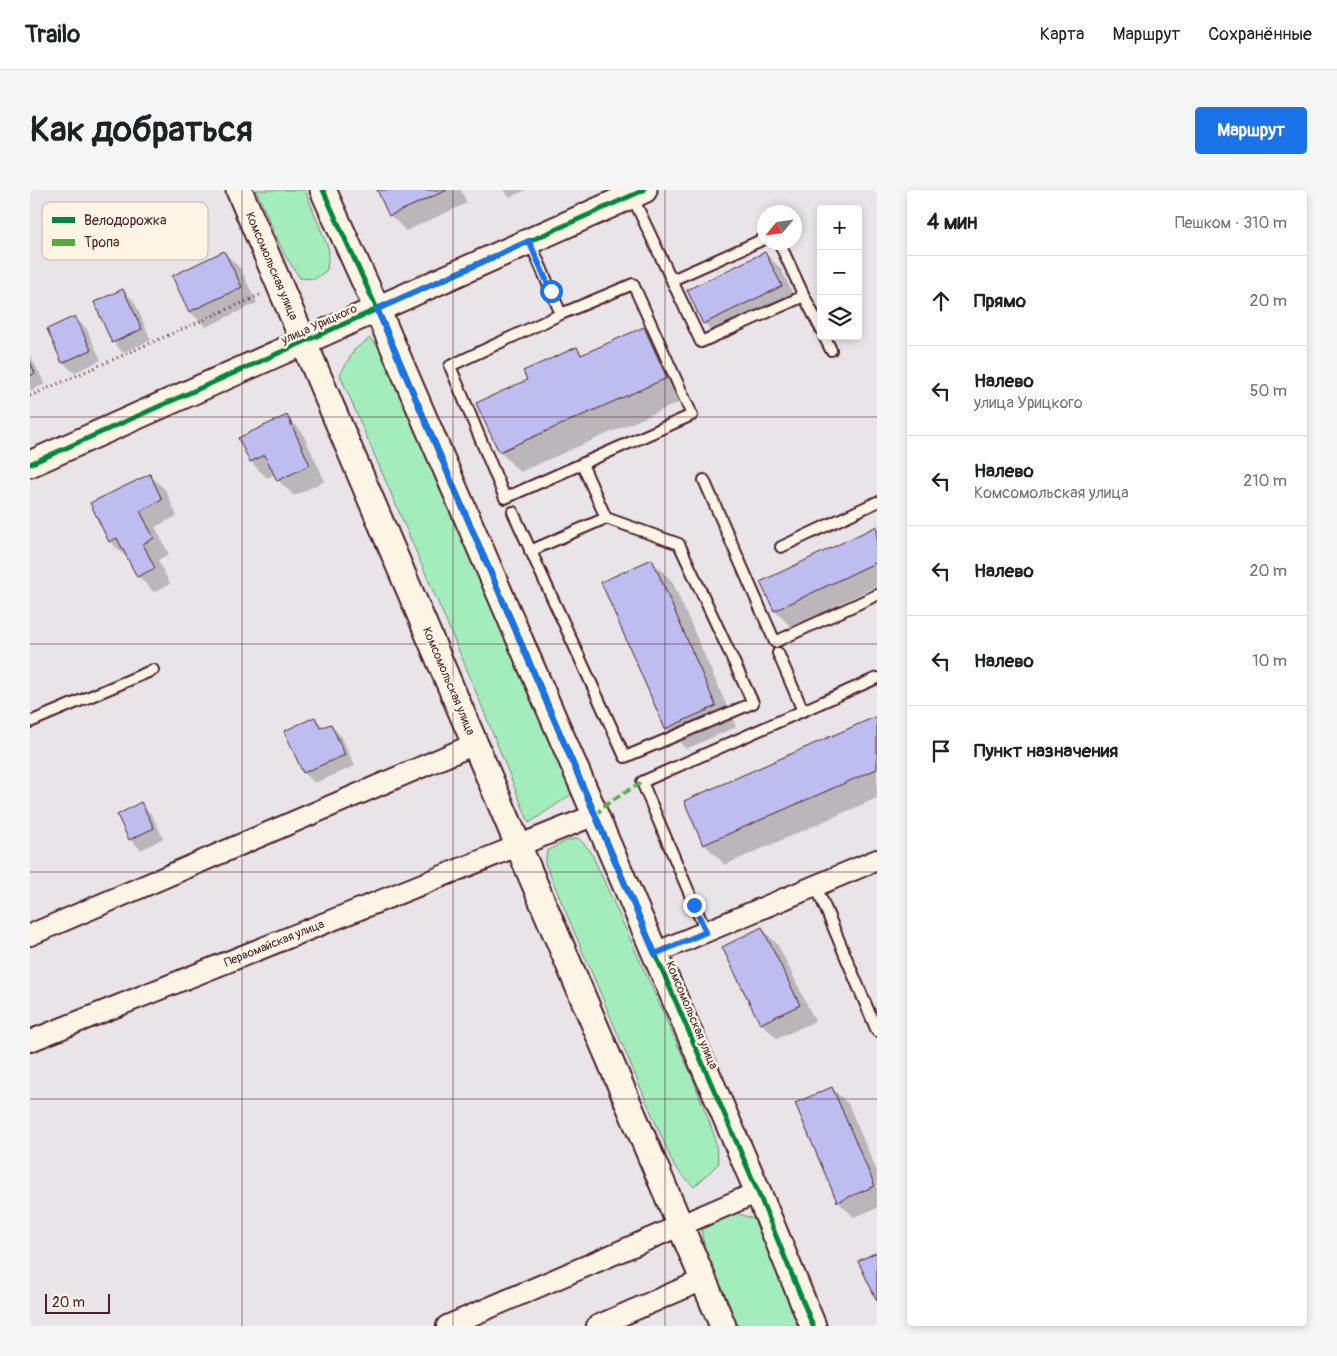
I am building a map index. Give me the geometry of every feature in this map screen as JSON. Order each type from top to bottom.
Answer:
[{"type":"street","name":"Комсомольская улица","points":[[239,190],[680,1227],[724,1326]]},
{"type":"street","name":"Комсомольская улица","points":[[323,190],[377,309],[758,1192],[813,1326]]},
{"type":"street","name":"улица Урицкого","points":[[30,464],[638,193]]},
{"type":"street","points":[[30,936],[475,744]]},
{"type":"street","name":"Первомайская улица","points":[[30,1041],[595,815]]},
{"type":"street","points":[[655,954],[877,860]]},
{"type":"street","points":[[447,1326],[758,1192]]},
{"type":"street","points":[[597,1326],[703,1280]]},
{"type":"lane","points":[[638,193],[672,280],[701,342],[804,296]]},
{"type":"lane","points":[[529,241],[561,314]]},
{"type":"lane","points":[[672,280],[757,242]]},
{"type":"lane","points":[[783,250],[817,321]]},
{"type":"lane","points":[[633,284],[692,415],[505,498],[450,366],[561,314],[633,284]]},
{"type":"lane","points":[[826,340],[831,350]]},
{"type":"lane","points":[[582,464],[606,518]]},
{"type":"lane","points":[[704,480],[774,642],[877,595]]},
{"type":"lane","points":[[781,547],[877,502]]},
{"type":"lane","points":[[513,512],[530,551],[625,757],[753,703],[678,544],[606,518],[530,551]]},
{"type":"lane","points":[[778,652],[802,711]]},
{"type":"lane","points":[[30,722],[153,670]]},
{"type":"lane","points":[[706,932],[642,782],[877,678]]},
{"type":"lane","points":[[816,886],[877,1031]]},
{"type":"path","points":[[30,396],[261,294],[265,302]]},
{"type":"green space","points":[[256,190],[305,190],[329,250],[327,270],[315,279],[300,278],[284,254]]},
{"type":"green space","points":[[370,338],[386,355],[572,794],[529,823],[468,672],[340,375],[354,350]]},
{"type":"green space","points":[[578,838],[590,850],[693,1079],[714,1135],[719,1163],[694,1187],[674,1166],[545,863],[547,851],[566,841]]},
{"type":"green space","points":[[736,1213],[754,1219],[768,1247],[801,1326],[737,1326],[709,1267],[701,1230]]},
{"type":"building","points":[[377,190],[447,190],[389,216]]},
{"type":"building","points":[[224,251],[242,287],[189,312],[172,276]]},
{"type":"building","points":[[765,252],[782,286],[703,324],[687,290]]},
{"type":"building","points":[[123,289],[142,329],[112,343],[94,302]]},
{"type":"building","points":[[75,316],[91,350],[62,363],[47,329]]},
{"type":"building","points":[[644,327],[667,378],[499,452],[476,403],[527,380],[523,371],[577,347],[581,355]]},
{"type":"building","points":[[30,362],[35,373],[30,376]]},
{"type":"building","points":[[287,415],[310,465],[277,481],[265,455],[250,462],[238,438]]},
{"type":"building","points":[[150,474],[162,500],[140,511],[154,538],[143,544],[155,568],[137,577],[117,538],[109,542],[90,503]]},
{"type":"building","points":[[877,526],[877,562],[774,611],[760,582]]},
{"type":"building","points":[[652,559],[716,706],[665,729],[601,582]]},
{"type":"building","points":[[877,716],[877,769],[703,845],[684,801]]},
{"type":"building","points":[[315,717],[320,728],[331,724],[345,755],[303,773],[284,731]]},
{"type":"building","points":[[141,802],[154,828],[129,840],[117,815]]},
{"type":"building","points":[[762,927],[800,1005],[760,1024],[722,947]]},
{"type":"building","points":[[832,1087],[875,1186],[837,1202],[795,1103]]},
{"type":"building","points":[[877,1252],[877,1301],[858,1261]]},
{"type":"marked path","points":[[595,815],[609,802],[642,782]]},
{"type":"cycle path","points":[[323,190],[377,309],[758,1192],[813,1326]]},
{"type":"cycle path","points":[[30,464],[644,190]]},
{"type":"route","points":[[551,291],[529,241],[377,309],[655,954],[706,932],[694,905]]}]
